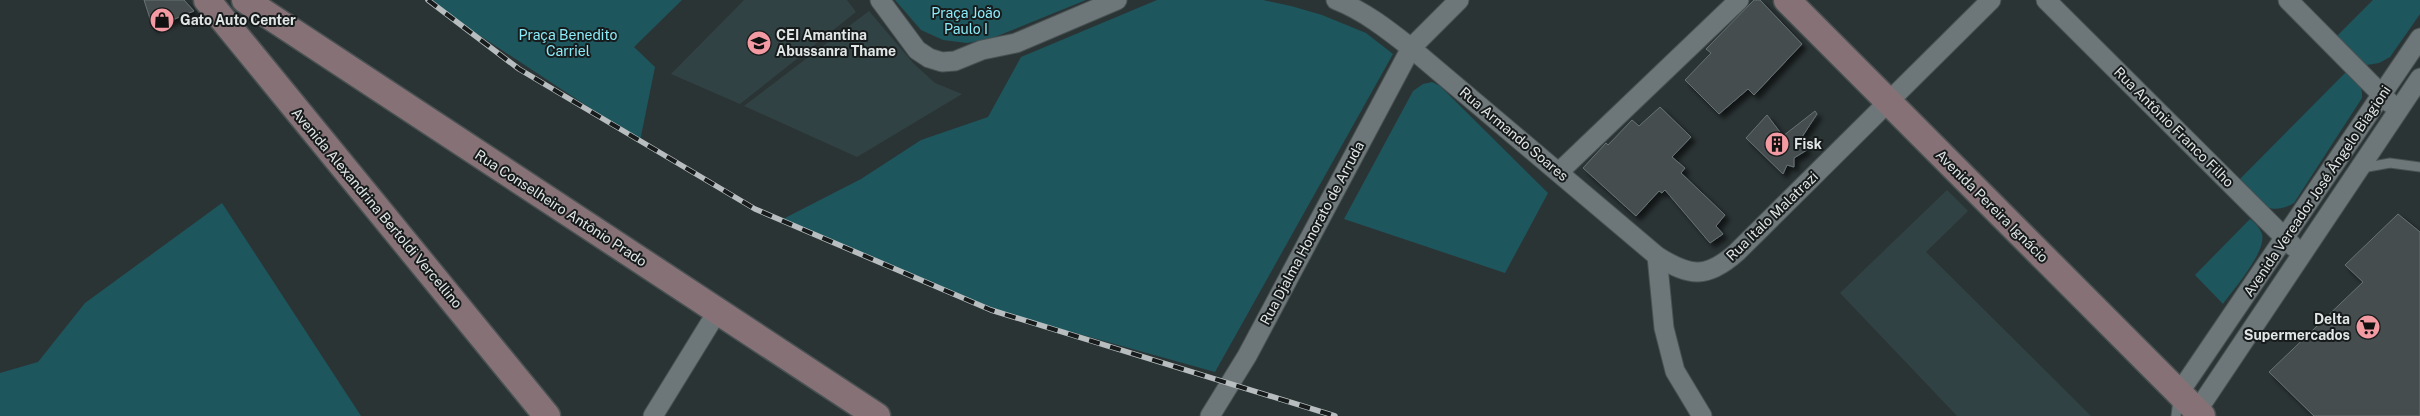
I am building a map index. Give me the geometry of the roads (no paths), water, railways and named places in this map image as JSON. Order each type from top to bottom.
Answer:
[{"type":"main road","name":"Avenida Alexandrina Bertoldi Vercellino","points":[[207,0],[547,416]]},
{"type":"main road","name":"Rua Conselheiro Antônio Prado","points":[[244,0],[877,416]]},
{"type":"main road","name":"Avenida Pereira Ignácio","points":[[1787,0],[2189,410]]},
{"type":"main road","points":[[245,47],[251,27],[266,14]]},
{"type":"street","points":[[880,0],[917,50],[936,61],[949,62],[961,60],[982,50],[1016,44],[1117,0]]},
{"type":"street","name":"Rua Armando Soares","points":[[1336,0],[1352,6],[1383,25],[1657,256],[1674,266],[1690,271]]},
{"type":"street","name":"Rua Djalma Honorato de Arruda","points":[[1210,416],[1247,356],[1411,48],[1459,0]]},
{"type":"street","points":[[1559,172],[1739,0]]},
{"type":"street","name":"Rua Italo Malatrazi","points":[[1690,271],[1710,270],[1724,263],[1991,0]]},
{"type":"street","name":"Rua Antônio Franco Filho","points":[[2046,0],[2302,254]]},
{"type":"street","points":[[2288,0],[2398,111]]},
{"type":"street","name":"Avenida Vereador José Ângelo Biagioni","points":[[2189,410],[2285,238],[2420,38]]},
{"type":"street","name":"Avenida Vereador José Ângelo Biagioni","points":[[2189,410],[2302,254],[2420,78]]},
{"type":"street","points":[[1657,256],[1664,328],[1676,371],[1702,416]]},
{"type":"street","points":[[653,416],[717,312]]},
{"type":"lane","points":[[2359,169],[2390,163],[2420,167]]},
{"type":"railway","points":[[428,0],[519,69],[755,209],[991,310],[1335,416]]},
{"type":"place","name":"Gato Auto Center","points":[[162,20]]},
{"type":"place","name":"CEI Amantina Abussanra Thame","points":[[759,43]]},
{"type":"place","name":"Fisk","points":[[1777,144]]},
{"type":"place","name":"Delta Supermercados","points":[[2368,327]]},
{"type":"park label","name":"Praça João Paulo I","points":[[966,22]]},
{"type":"park label","name":"Praça Benedito Carriel","points":[[568,43]]}]
